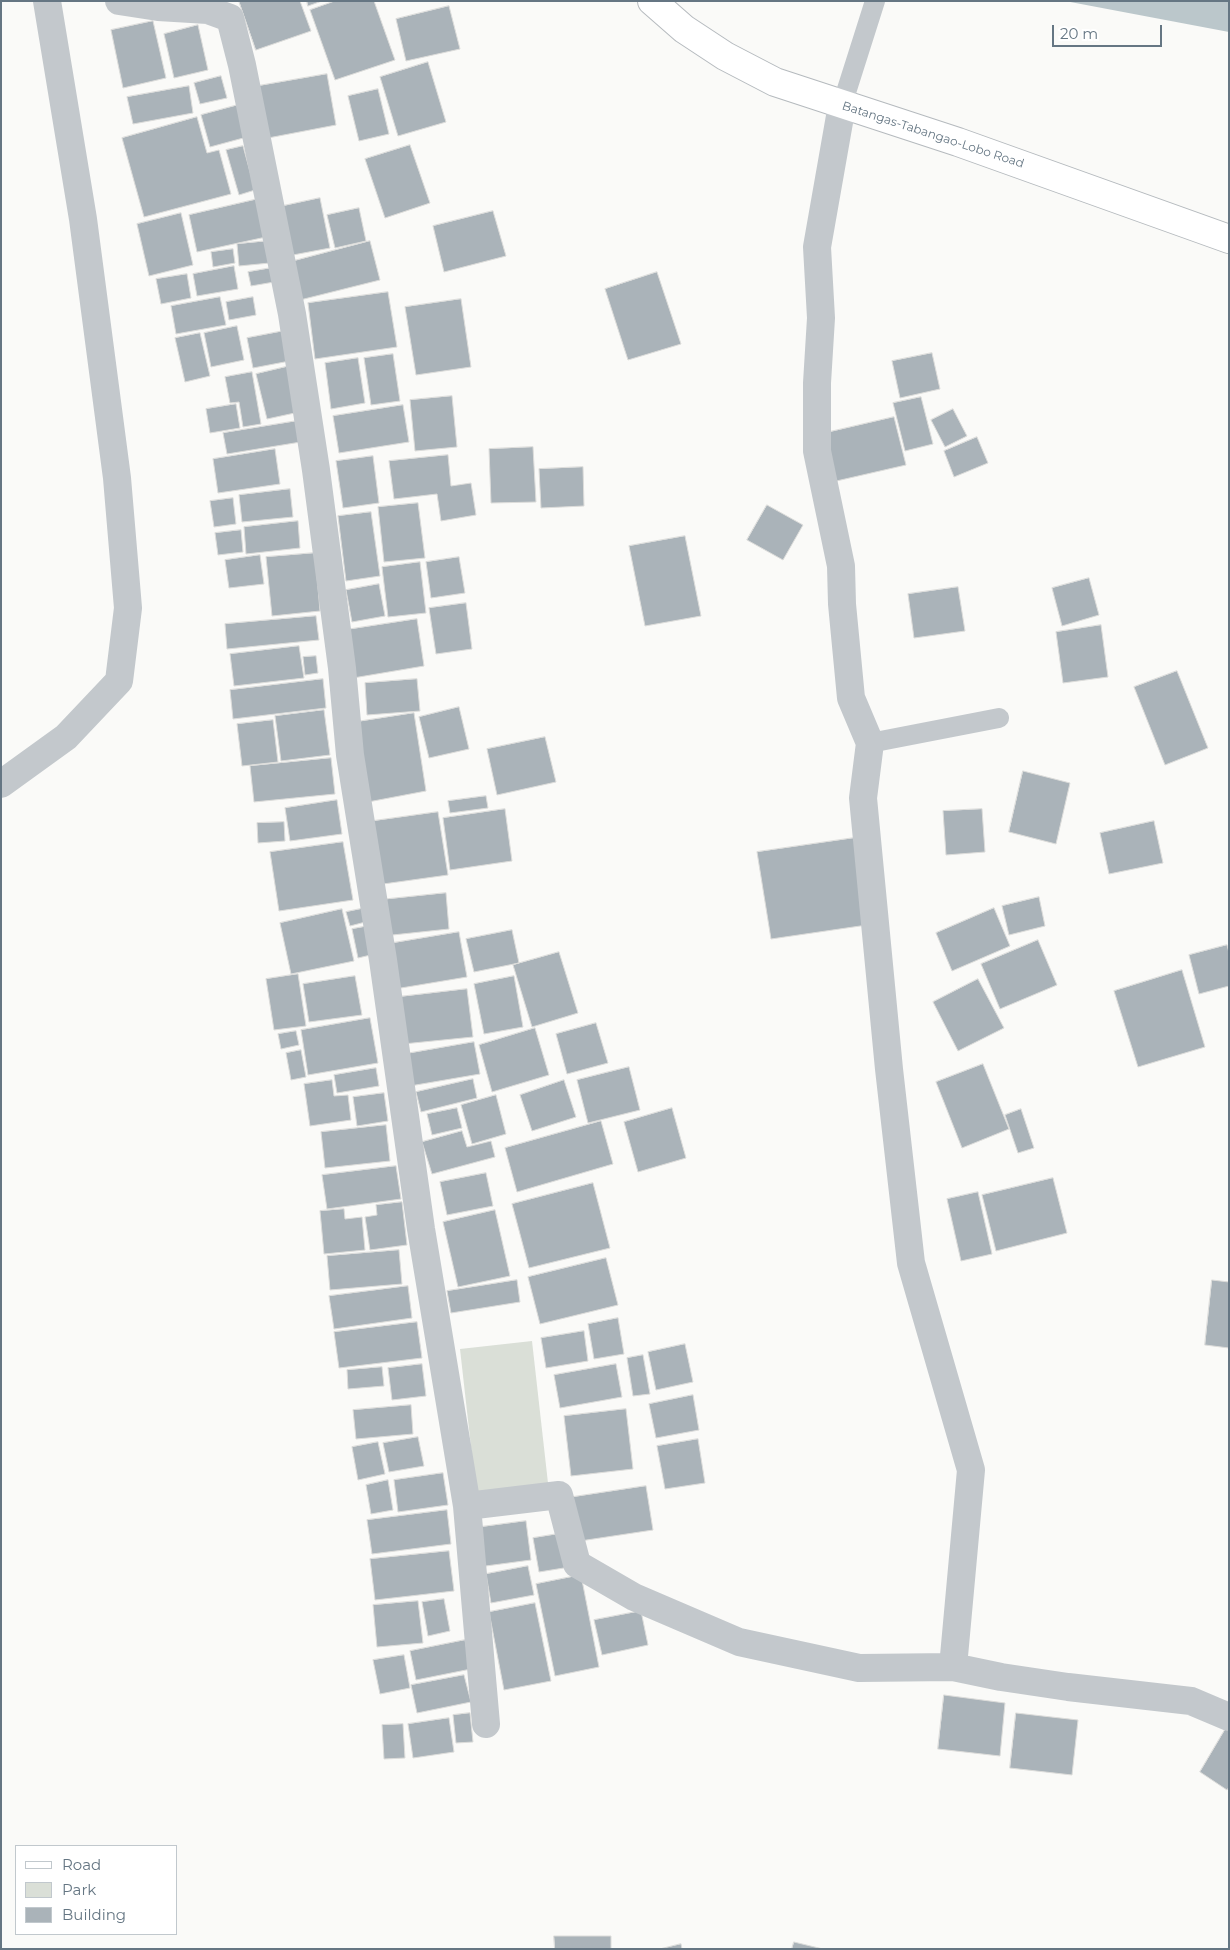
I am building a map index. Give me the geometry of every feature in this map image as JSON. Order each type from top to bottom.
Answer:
[{"type":"main road","name":"Batangas-Tabangao-Lobo Road","points":[[652,1],[684,29],[725,56],[776,82],[958,142],[1229,239]]},
{"type":"street","points":[[4,776],[66,737],[119,681],[128,608],[117,478],[83,219],[47,1]]},
{"type":"street","points":[[119,1],[158,7],[208,10],[230,18],[242,65],[292,314],[309,422],[342,668],[350,755],[381,945],[421,1229],[467,1506],[486,1724]]},
{"type":"street","points":[[842,105],[817,247],[821,318],[817,383],[817,451],[841,566],[842,604],[852,698],[870,743],[863,798],[889,1068],[911,1263],[971,1470],[954,1666]]},
{"type":"street","points":[[467,1506],[559,1495],[577,1564],[634,1597],[739,1642],[859,1668],[954,1666],[1001,1678],[1190,1701],[1229,1717]]},
{"type":"lane","points":[[842,105],[874,1]]},
{"type":"lane","points":[[870,743],[1000,718]]},
{"type":"green space","points":[[532,1341],[549,1492],[477,1500],[460,1349]]},
{"type":"shaded area","points":[[1065,1],[1229,1],[1229,32]]},
{"type":"building","points":[[239,1],[300,1],[311,31],[256,50]]},
{"type":"building","points":[[307,1],[322,1],[308,6]]},
{"type":"building","points":[[335,1],[374,1],[395,60],[335,80],[310,10]]},
{"type":"building","points":[[449,6],[460,49],[406,61],[396,19]]},
{"type":"building","points":[[153,21],[166,78],[123,88],[111,30]]},
{"type":"building","points":[[198,25],[208,70],[174,78],[164,34]]},
{"type":"building","points":[[428,62],[446,122],[398,136],[380,77]]},
{"type":"building","points":[[327,74],[336,125],[268,138],[258,86]]},
{"type":"building","points":[[221,76],[227,98],[200,104],[194,83]]},
{"type":"building","points":[[189,86],[193,113],[133,124],[127,97]]},
{"type":"building","points":[[378,89],[389,134],[359,141],[348,96]]},
{"type":"building","points":[[238,105],[247,137],[210,147],[201,115]]},
{"type":"building","points":[[197,117],[207,153],[219,150],[231,194],[144,217],[122,138]]},
{"type":"building","points":[[410,145],[430,203],[385,218],[365,159]]},
{"type":"building","points":[[243,146],[255,190],[239,195],[226,150]]},
{"type":"building","points":[[320,198],[330,248],[293,255],[283,206]]},
{"type":"building","points":[[258,199],[266,237],[197,252],[189,215]]},
{"type":"building","points":[[359,208],[366,241],[335,248],[327,215]]},
{"type":"building","points":[[493,211],[506,256],[444,272],[433,226]]},
{"type":"building","points":[[181,213],[193,265],[149,276],[137,224]]},
{"type":"building","points":[[268,241],[270,263],[239,266],[237,244]]},
{"type":"building","points":[[370,241],[380,280],[300,300],[290,262]]},
{"type":"building","points":[[233,249],[235,263],[213,267],[211,252]]},
{"type":"building","points":[[234,266],[238,289],[197,296],[193,274]]},
{"type":"building","points":[[277,267],[280,281],[251,286],[248,272]]},
{"type":"building","points":[[657,272],[681,344],[628,360],[605,289]]},
{"type":"building","points":[[187,274],[191,298],[161,304],[156,279]]},
{"type":"building","points":[[388,292],[397,347],[315,359],[308,303]]},
{"type":"building","points":[[220,297],[226,325],[176,334],[171,306]]},
{"type":"building","points":[[253,297],[256,315],[229,320],[226,302]]},
{"type":"building","points":[[461,299],[471,367],[416,375],[405,307]]},
{"type":"building","points":[[237,326],[244,360],[211,367],[204,333]]},
{"type":"building","points":[[289,330],[295,360],[253,368],[247,338]]},
{"type":"building","points":[[200,333],[210,376],[185,382],[175,338]]},
{"type":"building","points":[[932,353],[940,389],[900,398],[892,361]]},
{"type":"building","points":[[393,354],[400,401],[371,405],[364,358]]},
{"type":"building","points":[[358,358],[365,403],[331,409],[325,363]]},
{"type":"building","points":[[294,365],[304,411],[267,419],[256,374]]},
{"type":"building","points":[[252,372],[261,424],[243,427],[239,402],[230,403],[225,377]]},
{"type":"building","points":[[452,396],[457,447],[415,451],[410,400]]},
{"type":"building","points":[[921,397],[933,444],[905,451],[893,403]]},
{"type":"building","points":[[236,404],[240,428],[210,433],[206,409]]},
{"type":"building","points":[[403,405],[409,442],[339,453],[333,416]]},
{"type":"building","points":[[953,409],[967,436],[945,447],[931,420]]},
{"type":"building","points":[[894,417],[906,465],[832,482],[821,434]]},
{"type":"building","points":[[303,420],[307,441],[227,454],[223,433]]},
{"type":"building","points":[[977,437],[988,463],[954,477],[944,451]]},
{"type":"building","points":[[533,447],[536,502],[491,503],[489,449]]},
{"type":"building","points":[[275,449],[280,484],[218,493],[213,459]]},
{"type":"building","points":[[448,455],[451,486],[471,483],[476,515],[441,521],[437,494],[394,499],[389,461]]},
{"type":"building","points":[[373,456],[379,503],[343,508],[336,461]]},
{"type":"building","points":[[583,467],[584,506],[541,508],[539,469]]},
{"type":"building","points":[[290,489],[293,517],[242,522],[239,495]]},
{"type":"building","points":[[233,498],[236,524],[214,527],[210,501]]},
{"type":"building","points":[[418,503],[425,558],[384,562],[378,507]]},
{"type":"building","points":[[767,505],[803,525],[783,560],[747,540]]},
{"type":"building","points":[[371,512],[380,576],[346,581],[338,516]]},
{"type":"building","points":[[298,521],[300,548],[246,554],[244,527]]},
{"type":"building","points":[[241,530],[243,552],[218,555],[215,533]]},
{"type":"building","points":[[685,536],[701,616],[645,626],[629,546]]},
{"type":"building","points":[[315,553],[320,611],[272,616],[266,557]]},
{"type":"building","points":[[260,555],[264,584],[229,588],[225,560]]},
{"type":"building","points":[[459,557],[465,593],[431,598],[426,562]]},
{"type":"building","points":[[420,562],[426,613],[388,617],[382,567]]},
{"type":"building","points":[[1089,578],[1099,615],[1062,626],[1052,588]]},
{"type":"building","points":[[379,584],[385,616],[352,622],[346,590]]},
{"type":"building","points":[[958,587],[965,631],[914,638],[908,594]]},
{"type":"building","points":[[466,603],[472,649],[436,654],[429,608]]},
{"type":"building","points":[[316,616],[319,640],[227,649],[225,624]]},
{"type":"building","points":[[417,619],[424,666],[353,678],[345,630]]},
{"type":"building","points":[[1101,625],[1108,677],[1063,683],[1056,632]]},
{"type":"building","points":[[299,646],[304,678],[234,686],[230,654]]},
{"type":"building","points":[[316,656],[318,673],[305,675],[303,657]]},
{"type":"building","points":[[1177,671],[1208,748],[1165,765],[1134,687]]},
{"type":"building","points":[[323,679],[326,708],[233,719],[230,690]]},
{"type":"building","points":[[417,679],[420,711],[367,715],[365,683]]},
{"type":"building","points":[[459,707],[469,749],[429,758],[419,717]]},
{"type":"building","points":[[324,710],[330,755],[281,761],[275,716]]},
{"type":"building","points":[[414,713],[426,791],[368,802],[356,722]]},
{"type":"building","points":[[273,720],[278,762],[242,766],[237,724]]},
{"type":"building","points":[[545,737],[556,782],[497,795],[487,749]]},
{"type":"building","points":[[331,758],[335,794],[254,802],[250,766]]},
{"type":"building","points":[[1023,771],[1070,783],[1056,844],[1009,832]]},
{"type":"building","points":[[486,796],[488,808],[450,813],[448,801]]},
{"type":"building","points":[[337,800],[342,834],[290,841],[285,808]]},
{"type":"building","points":[[505,809],[512,861],[450,870],[443,818]]},
{"type":"building","points":[[982,809],[985,852],[946,855],[943,811]]},
{"type":"building","points":[[438,812],[448,875],[376,885],[366,822]]},
{"type":"building","points":[[1154,821],[1163,863],[1109,874],[1100,833]]},
{"type":"building","points":[[284,822],[285,841],[258,843],[257,823]]},
{"type":"building","points":[[854,838],[867,925],[771,939],[757,852]]},
{"type":"building","points":[[343,842],[353,900],[279,911],[270,852]]},
{"type":"building","points":[[446,893],[449,929],[383,936],[379,900]]},
{"type":"building","points":[[1039,897],[1045,926],[1009,935],[1002,906]]},
{"type":"building","points":[[370,907],[373,920],[350,926],[346,912]]},
{"type":"building","points":[[994,908],[1010,946],[952,971],[936,933]]},
{"type":"building","points":[[342,909],[354,961],[291,974],[280,923]]},
{"type":"building","points":[[374,925],[379,953],[358,958],[352,929]]},
{"type":"building","points":[[512,930],[519,963],[474,972],[466,939]]},
{"type":"building","points":[[459,932],[467,977],[395,989],[387,944]]},
{"type":"building","points":[[1038,940],[1057,985],[1000,1009],[981,964]]},
{"type":"building","points":[[1227,945],[1229,953],[1229,986],[1199,994],[1189,955]]},
{"type":"building","points":[[559,952],[578,1013],[532,1027],[513,965]]},
{"type":"building","points":[[1182,970],[1205,1047],[1138,1067],[1114,991]]},
{"type":"building","points":[[298,974],[306,1026],[274,1030],[266,979]]},
{"type":"building","points":[[355,976],[362,1015],[309,1022],[303,984]]},
{"type":"building","points":[[514,976],[523,1027],[484,1034],[474,984]]},
{"type":"building","points":[[978,979],[1004,1028],[958,1051],[933,1002]]},
{"type":"building","points":[[467,989],[473,1037],[403,1044],[398,997]]},
{"type":"building","points":[[370,1018],[378,1063],[308,1075],[301,1030]]},
{"type":"building","points":[[596,1023],[608,1063],[567,1074],[556,1034]]},
{"type":"building","points":[[535,1028],[549,1075],[492,1092],[479,1045]]},
{"type":"building","points":[[296,1031],[299,1045],[281,1049],[278,1034]]},
{"type":"building","points":[[474,1042],[480,1074],[410,1086],[405,1054]]},
{"type":"building","points":[[301,1050],[306,1077],[291,1080],[286,1053]]},
{"type":"building","points":[[983,1064],[1009,1129],[962,1148],[936,1082]]},
{"type":"building","points":[[629,1067],[640,1110],[588,1123],[577,1080]]},
{"type":"building","points":[[376,1068],[379,1086],[337,1093],[334,1075]]},
{"type":"building","points":[[473,1079],[477,1098],[421,1112],[416,1092]]},
{"type":"building","points":[[332,1080],[334,1096],[348,1095],[351,1120],[310,1126],[304,1084]]},
{"type":"building","points":[[564,1080],[576,1117],[532,1131],[520,1095]]},
{"type":"building","points":[[384,1093],[388,1121],[357,1126],[353,1097]]},
{"type":"building","points":[[496,1095],[506,1134],[472,1144],[461,1105]]},
{"type":"building","points":[[457,1108],[462,1128],[432,1135],[427,1114]]},
{"type":"building","points":[[672,1108],[686,1158],[638,1172],[624,1122]]},
{"type":"building","points":[[1021,1109],[1034,1148],[1018,1153],[1005,1115]]},
{"type":"building","points":[[601,1121],[613,1164],[517,1192],[505,1148]]},
{"type":"building","points":[[386,1125],[390,1161],[325,1168],[321,1132]]},
{"type":"building","points":[[462,1131],[467,1147],[491,1141],[495,1157],[432,1174],[422,1142]]},
{"type":"building","points":[[396,1166],[401,1199],[327,1209],[322,1175]]},
{"type":"building","points":[[486,1173],[493,1206],[447,1215],[440,1182]]},
{"type":"building","points":[[1053,1178],[1067,1233],[996,1251],[982,1195]]},
{"type":"building","points":[[593,1183],[610,1248],[529,1268],[512,1204]]},
{"type":"building","points":[[978,1192],[992,1254],[961,1261],[947,1199]]},
{"type":"building","points":[[402,1202],[407,1245],[370,1250],[365,1217],[377,1215],[376,1205]]},
{"type":"building","points":[[344,1209],[345,1219],[362,1217],[365,1250],[324,1254],[320,1211]]},
{"type":"building","points":[[495,1210],[510,1276],[458,1287],[443,1222]]},
{"type":"building","points":[[399,1250],[402,1284],[330,1290],[327,1256]]},
{"type":"building","points":[[606,1258],[618,1305],[540,1324],[528,1277]]},
{"type":"building","points":[[517,1280],[520,1302],[451,1313],[447,1291]]},
{"type":"building","points":[[1212,1280],[1229,1282],[1229,1348],[1205,1345]]},
{"type":"building","points":[[408,1286],[412,1318],[334,1329],[329,1296]]},
{"type":"building","points":[[618,1318],[624,1354],[594,1359],[588,1324]]},
{"type":"building","points":[[417,1322],[422,1358],[339,1368],[334,1332]]},
{"type":"building","points":[[584,1331],[588,1361],[546,1368],[541,1338]]},
{"type":"building","points":[[685,1344],[693,1382],[656,1390],[648,1352]]},
{"type":"building","points":[[643,1355],[650,1394],[633,1396],[627,1358]]},
{"type":"building","points":[[422,1364],[426,1396],[392,1400],[388,1368]]},
{"type":"building","points":[[616,1364],[622,1397],[560,1408],[554,1375]]},
{"type":"building","points":[[382,1367],[384,1386],[348,1389],[347,1370]]},
{"type":"building","points":[[693,1395],[699,1430],[656,1438],[649,1404]]},
{"type":"building","points":[[411,1405],[413,1434],[356,1439],[353,1410]]},
{"type":"building","points":[[626,1409],[633,1469],[571,1476],[564,1416]]},
{"type":"building","points":[[418,1437],[424,1466],[389,1472],[383,1443]]},
{"type":"building","points":[[698,1439],[705,1483],[665,1489],[657,1446]]},
{"type":"building","points":[[378,1442],[385,1474],[358,1480],[352,1447]]},
{"type":"building","points":[[443,1473],[448,1505],[398,1512],[394,1480]]},
{"type":"building","points":[[388,1480],[393,1510],[371,1514],[366,1485]]},
{"type":"building","points":[[646,1486],[653,1530],[580,1541],[573,1497]]},
{"type":"building","points":[[447,1510],[451,1544],[372,1554],[367,1520]]},
{"type":"building","points":[[526,1521],[531,1560],[478,1567],[473,1528]]},
{"type":"building","points":[[564,1533],[570,1567],[539,1572],[533,1538]]},
{"type":"building","points":[[449,1551],[454,1591],[375,1600],[370,1559]]},
{"type":"building","points":[[528,1566],[534,1595],[491,1603],[486,1574]]},
{"type":"building","points":[[581,1575],[599,1667],[555,1676],[536,1584]]},
{"type":"building","points":[[444,1599],[450,1631],[428,1636],[422,1602]]},
{"type":"building","points":[[418,1601],[423,1643],[377,1647],[373,1605]]},
{"type":"building","points":[[535,1603],[551,1681],[504,1690],[489,1612]]},
{"type":"building","points":[[641,1611],[648,1645],[602,1655],[594,1620]]},
{"type":"building","points":[[465,1640],[471,1669],[416,1680],[410,1651]]},
{"type":"building","points":[[404,1655],[410,1688],[380,1694],[373,1660]]},
{"type":"building","points":[[464,1675],[471,1702],[417,1713],[411,1685]]},
{"type":"building","points":[[944,1695],[1005,1703],[1000,1756],[938,1749]]},
{"type":"building","points":[[470,1713],[473,1742],[456,1743],[453,1715]]},
{"type":"building","points":[[1016,1713],[1078,1720],[1072,1775],[1010,1768]]},
{"type":"building","points":[[449,1718],[454,1752],[413,1758],[408,1724]]},
{"type":"building","points":[[403,1724],[405,1758],[384,1759],[382,1725]]},
{"type":"building","points":[[1226,1728],[1229,1730],[1229,1787],[1227,1790],[1200,1772]]},
{"type":"building","points":[[554,1936],[611,1936],[611,1949],[555,1949]]},
{"type":"building","points":[[794,1942],[823,1949],[792,1949]]},
{"type":"building","points":[[681,1944],[682,1949],[660,1949]]}]
